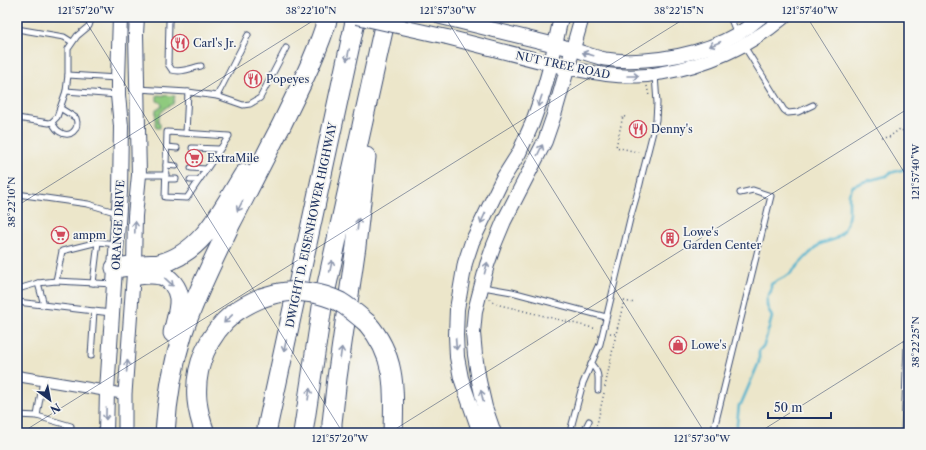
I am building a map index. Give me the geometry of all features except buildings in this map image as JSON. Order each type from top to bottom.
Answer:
[{"type":"highway","points":[[165,433],[173,371],[183,333],[195,300],[210,266],[308,71],[328,17]]},
{"type":"highway","name":"DWIGHT D. EISENHOWER HIGHWAY","points":[[266,433],[357,17]]},
{"type":"highway","points":[[303,433],[322,307],[387,17]]},
{"type":"highway","points":[[332,433],[332,423],[356,246],[365,163],[387,17]]},
{"type":"highway","points":[[122,274],[180,256],[199,241],[221,212],[298,82],[308,71]]},
{"type":"highway","points":[[122,274],[149,273],[161,275],[170,280],[176,288],[179,298],[178,310],[165,370],[158,433]]},
{"type":"highway","points":[[205,433],[200,419],[196,383],[204,352],[213,335],[223,323],[247,305],[261,298],[279,293],[296,291],[316,294],[340,302],[367,323],[375,333],[388,357],[394,384],[393,433]]},
{"type":"main road","name":"ORANGE DRIVE","points":[[120,17],[118,95],[121,126],[117,244],[122,274]]},
{"type":"main road","name":"ORANGE DRIVE","points":[[106,433],[112,313],[135,216],[139,175],[136,34],[137,17]]},
{"type":"main road","name":"NUT TREE ROAD","points":[[357,17],[446,37],[567,68]]},
{"type":"main road","points":[[480,433],[461,378],[457,357],[457,309],[465,263],[472,242],[490,203],[519,153],[532,124],[551,64],[561,17]]},
{"type":"main road","points":[[494,433],[485,407],[475,355],[473,333],[476,311],[487,265],[496,239],[545,141],[582,17]]},
{"type":"main road","name":"NUT TREE ROAD","points":[[446,18],[572,49]]},
{"type":"street","name":"NUT TREE ROAD","points":[[567,68],[614,76],[638,76],[651,78],[692,67],[709,60],[740,39],[750,26],[761,17]]},
{"type":"street","name":"NUT TREE ROAD","points":[[572,49],[604,58],[629,60],[650,59],[685,54],[712,45],[765,32],[784,17]]},
{"type":"street","name":"ORANGE DRIVE","points":[[122,274],[125,433]]},
{"type":"street","points":[[17,376],[125,394]]},
{"type":"lane","points":[[17,118],[52,122],[57,117],[66,91],[68,75],[68,49],[77,36],[89,26],[92,17]]},
{"type":"lane","points":[[171,17],[169,21],[168,64],[172,70],[177,71],[201,66]]},
{"type":"lane","points":[[730,17],[740,39],[784,110],[788,113],[798,112],[813,104]]},
{"type":"lane","points":[[17,29],[64,37],[72,42]]},
{"type":"lane","points":[[217,96],[248,35]]},
{"type":"lane","points":[[137,89],[188,92],[217,96],[243,105],[250,104],[260,98],[286,48]]},
{"type":"lane","points":[[68,75],[118,78]]},
{"type":"lane","points":[[571,433],[583,383],[600,344],[630,219],[656,120],[657,103],[651,78]]},
{"type":"lane","points":[[66,91],[118,95]]},
{"type":"lane","points":[[186,133],[188,92]]},
{"type":"lane","points":[[52,122],[62,133],[68,134],[75,130],[77,124],[76,118],[60,108]]},
{"type":"lane","points":[[167,132],[186,133],[229,136],[187,198],[165,197],[167,132]]},
{"type":"lane","points":[[167,147],[177,148]]},
{"type":"lane","points":[[192,148],[219,150]]},
{"type":"lane","points":[[166,165],[176,166]]},
{"type":"lane","points":[[191,168],[206,169]]},
{"type":"lane","points":[[139,175],[176,179]]},
{"type":"lane","points":[[190,180],[199,180]]},
{"type":"lane","points":[[713,433],[771,196],[753,190],[740,193]]},
{"type":"lane","points":[[17,194],[88,204],[119,213]]},
{"type":"lane","points":[[93,283],[98,242]]},
{"type":"lane","points":[[56,281],[62,251],[98,242],[117,244]]},
{"type":"lane","points":[[17,299],[18,289],[38,283],[56,281],[93,283],[122,274]]},
{"type":"lane","points":[[38,283],[44,305]]},
{"type":"lane","points":[[482,287],[512,292],[606,317]]},
{"type":"lane","points":[[17,302],[112,313]]},
{"type":"lane","points":[[91,356],[94,311]]},
{"type":"lane","points":[[904,433],[907,343],[909,343]]},
{"type":"lane","points":[[591,364],[597,370],[598,390]]},
{"type":"lane","points":[[37,416],[43,380]]},
{"type":"lane","points":[[17,416],[37,416],[71,426],[70,433]]},
{"type":"lane","points":[[583,433],[589,421]]},
{"type":"path","points":[[650,101],[651,78]]},
{"type":"path","points":[[625,117],[623,116],[616,147],[641,154],[642,148]]},
{"type":"path","points":[[881,138],[889,137],[900,128],[909,135]]},
{"type":"path","points":[[490,299],[492,302],[500,305],[616,334]]},
{"type":"path","points":[[595,433],[624,301],[635,303]]},
{"type":"green space","points":[[157,95],[175,96],[173,104],[165,108],[160,115],[158,121],[160,128],[156,128],[155,124],[156,109],[162,105],[157,101]]},
{"type":"waterway","points":[[736,433],[739,405],[741,404],[759,362],[759,351],[764,345],[772,317],[767,306],[767,298],[771,291],[771,284],[790,274],[820,244],[835,239],[843,232],[847,224],[849,213],[849,194],[853,186],[909,168]]},
{"type":"place","name":"Carl's Jr.","points":[[180,43]]},
{"type":"place","name":"Popeyes","points":[[253,79]]},
{"type":"place","name":"Denny's","points":[[638,129]]},
{"type":"place","name":"ExtraMile","points":[[194,158]]},
{"type":"place","name":"ampm","points":[[60,235]]},
{"type":"place","name":"Lowe's Garden Center","points":[[670,238]]},
{"type":"place","name":"Lowe's","points":[[678,345]]}]
